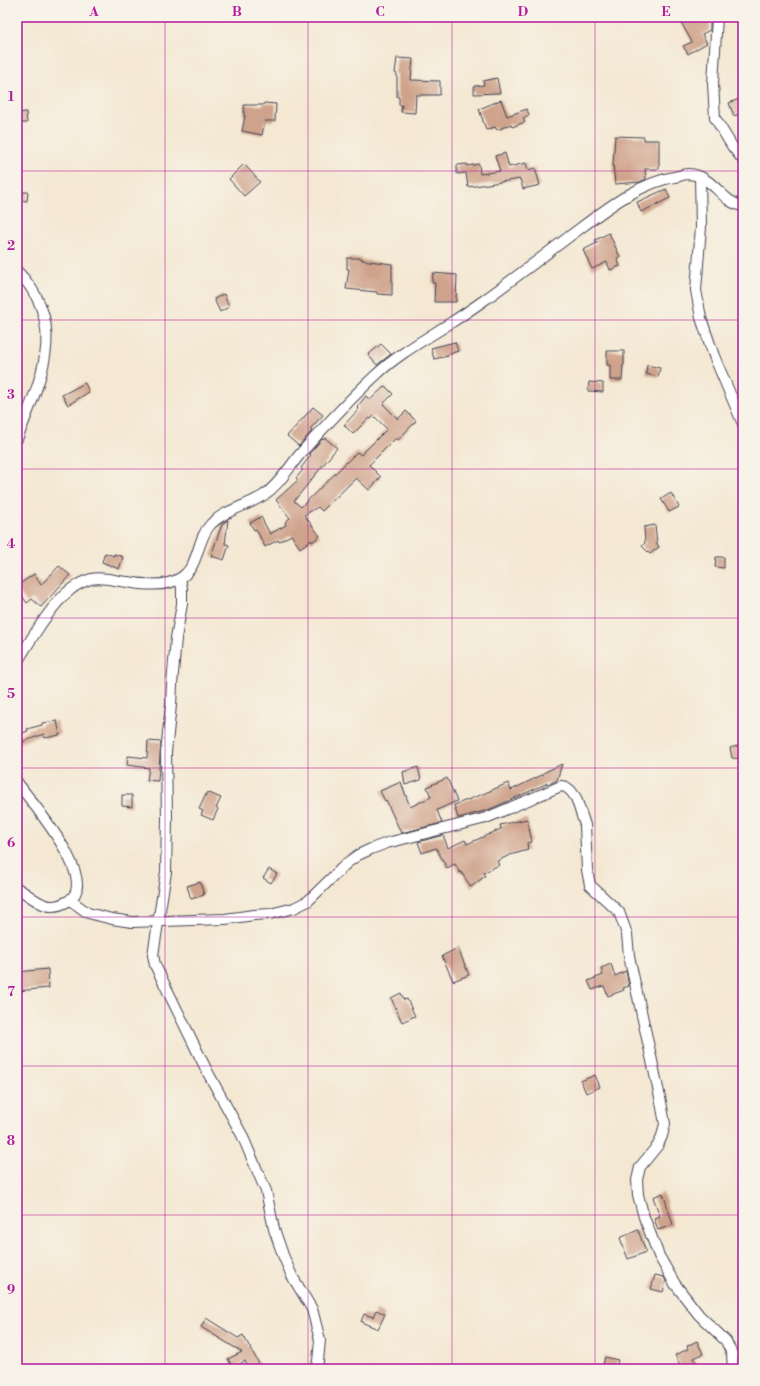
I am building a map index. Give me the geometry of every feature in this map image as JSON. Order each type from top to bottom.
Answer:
[{"type":"street","points":[[717,17],[713,83],[715,118],[732,146],[743,160]]},
{"type":"street","points":[[17,662],[56,604],[71,590],[90,579],[107,578],[145,584],[164,584],[180,579],[189,571],[196,558],[201,541],[210,525],[224,515],[264,495],[329,421],[375,376],[413,346],[454,321],[490,296],[610,206],[650,183],[688,174],[700,177],[712,183],[730,202],[737,206],[743,206]]},
{"type":"street","points":[[700,177],[701,228],[697,283],[701,318],[714,356],[743,424]]},
{"type":"street","points":[[17,271],[33,289],[42,308],[47,341],[42,374],[17,439]]},
{"type":"street","points":[[180,579],[182,588],[182,604],[176,638],[172,705],[166,752],[166,872],[153,955],[155,965],[207,1071],[242,1135],[266,1191],[274,1229],[283,1255],[292,1276],[312,1309],[320,1340],[316,1369]]},
{"type":"street","points":[[17,782],[54,832],[68,855],[77,880],[76,894],[60,906],[49,907],[41,904],[17,888]]},
{"type":"street","points":[[70,900],[88,913],[132,922],[226,919],[254,914],[270,914],[294,908],[308,901],[347,863],[358,855],[387,843],[486,818],[561,786],[571,792],[576,798],[585,825],[587,875],[590,885],[619,912],[627,934],[629,956],[665,1124],[658,1145],[640,1167],[637,1180],[638,1195],[644,1217],[659,1256],[675,1284],[699,1314],[726,1341],[732,1354],[733,1369]]},
{"type":"building","points":[[678,17],[708,17],[710,21],[710,30],[702,34],[707,43],[688,54],[683,46],[692,42]]},
{"type":"building","points":[[397,58],[413,59],[411,80],[440,81],[440,95],[416,95],[415,113],[401,112],[402,105],[399,105],[399,97],[397,97],[397,74],[395,73]]},
{"type":"building","points":[[497,78],[500,93],[474,94],[474,86],[484,85],[483,81]]},
{"type":"building","points":[[739,99],[743,113],[734,116],[729,103]]},
{"type":"building","points":[[501,100],[507,116],[527,109],[529,115],[523,118],[525,122],[512,127],[511,124],[497,130],[495,127],[486,130],[479,109]]},
{"type":"building","points":[[264,103],[276,104],[275,121],[265,121],[262,135],[242,131],[245,116],[244,105],[263,105]]},
{"type":"building","points":[[26,112],[27,123],[17,123],[17,113]]},
{"type":"building","points":[[615,136],[644,137],[644,140],[659,140],[659,169],[645,169],[646,179],[640,182],[615,184],[613,164]]},
{"type":"building","points":[[505,153],[509,167],[526,163],[528,170],[535,168],[540,185],[523,189],[520,179],[468,187],[466,173],[457,174],[457,165],[467,164],[467,166],[479,164],[480,174],[500,171],[495,156]]},
{"type":"building","points":[[244,164],[260,182],[244,196],[229,179]]},
{"type":"building","points":[[666,189],[670,198],[641,212],[637,202]]},
{"type":"building","points":[[17,192],[28,192],[27,201],[17,200]]},
{"type":"building","points":[[609,233],[620,257],[617,258],[620,266],[610,270],[607,262],[592,269],[583,250],[597,243],[595,240]]},
{"type":"building","points":[[347,258],[362,258],[362,260],[392,264],[392,295],[346,289],[349,269],[347,269]]},
{"type":"building","points":[[433,273],[457,275],[456,302],[434,302],[435,283],[432,283]]},
{"type":"building","points":[[224,294],[229,307],[220,312],[214,299]]},
{"type":"building","points":[[455,342],[458,351],[447,355],[448,356],[434,359],[431,348]]},
{"type":"building","points":[[381,344],[391,354],[377,365],[368,355]]},
{"type":"building","points":[[607,351],[624,351],[622,380],[610,380],[610,365],[607,365]]},
{"type":"building","points":[[647,365],[660,368],[658,377],[646,374]]},
{"type":"building","points":[[589,382],[603,383],[603,392],[588,391]]},
{"type":"building","points":[[85,383],[89,392],[68,405],[62,395]]},
{"type":"building","points":[[385,386],[393,394],[383,404],[398,419],[406,411],[416,421],[398,440],[396,438],[369,465],[381,477],[369,490],[356,478],[322,511],[318,507],[304,515],[320,536],[312,542],[311,540],[300,548],[291,535],[279,542],[278,540],[265,547],[256,529],[254,530],[250,523],[261,517],[270,534],[286,525],[285,522],[290,518],[276,500],[298,480],[296,478],[303,470],[301,468],[311,455],[309,454],[322,439],[323,440],[325,438],[337,448],[294,501],[301,507],[357,452],[361,455],[387,429],[374,416],[371,419],[369,418],[353,434],[344,425],[359,409],[357,407],[366,396],[370,400]]},
{"type":"building","points":[[313,407],[323,415],[310,429],[312,431],[299,446],[287,436]]},
{"type":"building","points":[[671,493],[679,507],[669,512],[661,499]]},
{"type":"building","points":[[228,520],[225,544],[229,545],[224,560],[211,556],[222,524]]},
{"type":"building","points":[[655,525],[657,544],[659,547],[650,554],[642,546],[645,543],[644,527]]},
{"type":"building","points":[[105,553],[123,557],[119,569],[102,562]]},
{"type":"building","points":[[716,557],[724,557],[724,568],[715,567]]},
{"type":"building","points":[[59,566],[70,575],[41,607],[32,599],[27,603],[17,589],[17,586],[34,574],[41,585]]},
{"type":"building","points":[[57,721],[60,735],[45,738],[44,734],[17,744],[17,735],[28,731],[27,729],[42,725],[42,723]]},
{"type":"building","points":[[148,741],[161,742],[158,781],[147,780],[149,768],[127,765],[128,756],[147,758]]},
{"type":"building","points":[[741,745],[743,759],[732,758],[730,748]]},
{"type":"building","points":[[562,764],[557,780],[488,810],[458,818],[454,805],[508,783],[511,790]]},
{"type":"building","points":[[418,767],[421,780],[405,785],[403,772]]},
{"type":"building","points":[[447,778],[457,801],[437,810],[442,823],[401,833],[386,800],[385,801],[380,791],[401,782],[410,807],[431,797],[427,787]]},
{"type":"building","points":[[207,792],[221,798],[216,808],[218,809],[213,820],[201,815],[203,811],[199,809]]},
{"type":"building","points":[[122,795],[132,795],[132,807],[122,806]]},
{"type":"building","points":[[527,819],[532,842],[527,843],[528,850],[510,855],[497,861],[499,865],[483,873],[485,876],[471,887],[455,864],[447,868],[436,848],[422,853],[418,842],[443,835],[448,848],[465,840],[467,844],[501,829],[500,825]]},
{"type":"building","points":[[269,869],[277,874],[271,883],[263,878]]},
{"type":"building","points":[[200,882],[204,895],[191,899],[187,886]]},
{"type":"building","points":[[458,948],[469,975],[453,981],[442,956]]},
{"type":"building","points":[[611,964],[615,976],[626,971],[629,986],[623,988],[624,990],[608,996],[604,986],[592,990],[588,981],[603,975],[601,968]]},
{"type":"building","points":[[48,969],[49,988],[17,991],[17,972]]},
{"type":"building","points":[[401,993],[404,1000],[407,999],[415,1016],[402,1022],[391,998]]},
{"type":"building","points":[[595,1075],[600,1087],[586,1093],[581,1081]]},
{"type":"building","points":[[663,1193],[673,1225],[658,1230],[654,1218],[660,1216],[653,1197]]},
{"type":"building","points":[[638,1230],[646,1252],[628,1259],[620,1238]]},
{"type":"building","points":[[655,1275],[664,1277],[666,1281],[663,1292],[651,1289]]},
{"type":"building","points":[[376,1310],[385,1314],[378,1329],[361,1322],[364,1314],[373,1317]]},
{"type":"building","points":[[206,1318],[238,1338],[243,1335],[262,1369],[249,1369],[245,1361],[233,1368],[228,1359],[242,1352],[201,1327]]},
{"type":"building","points":[[697,1341],[703,1354],[694,1358],[699,1369],[682,1369],[675,1355],[688,1349],[687,1346]]},
{"type":"building","points":[[605,1357],[618,1360],[616,1369],[602,1369]]}]
